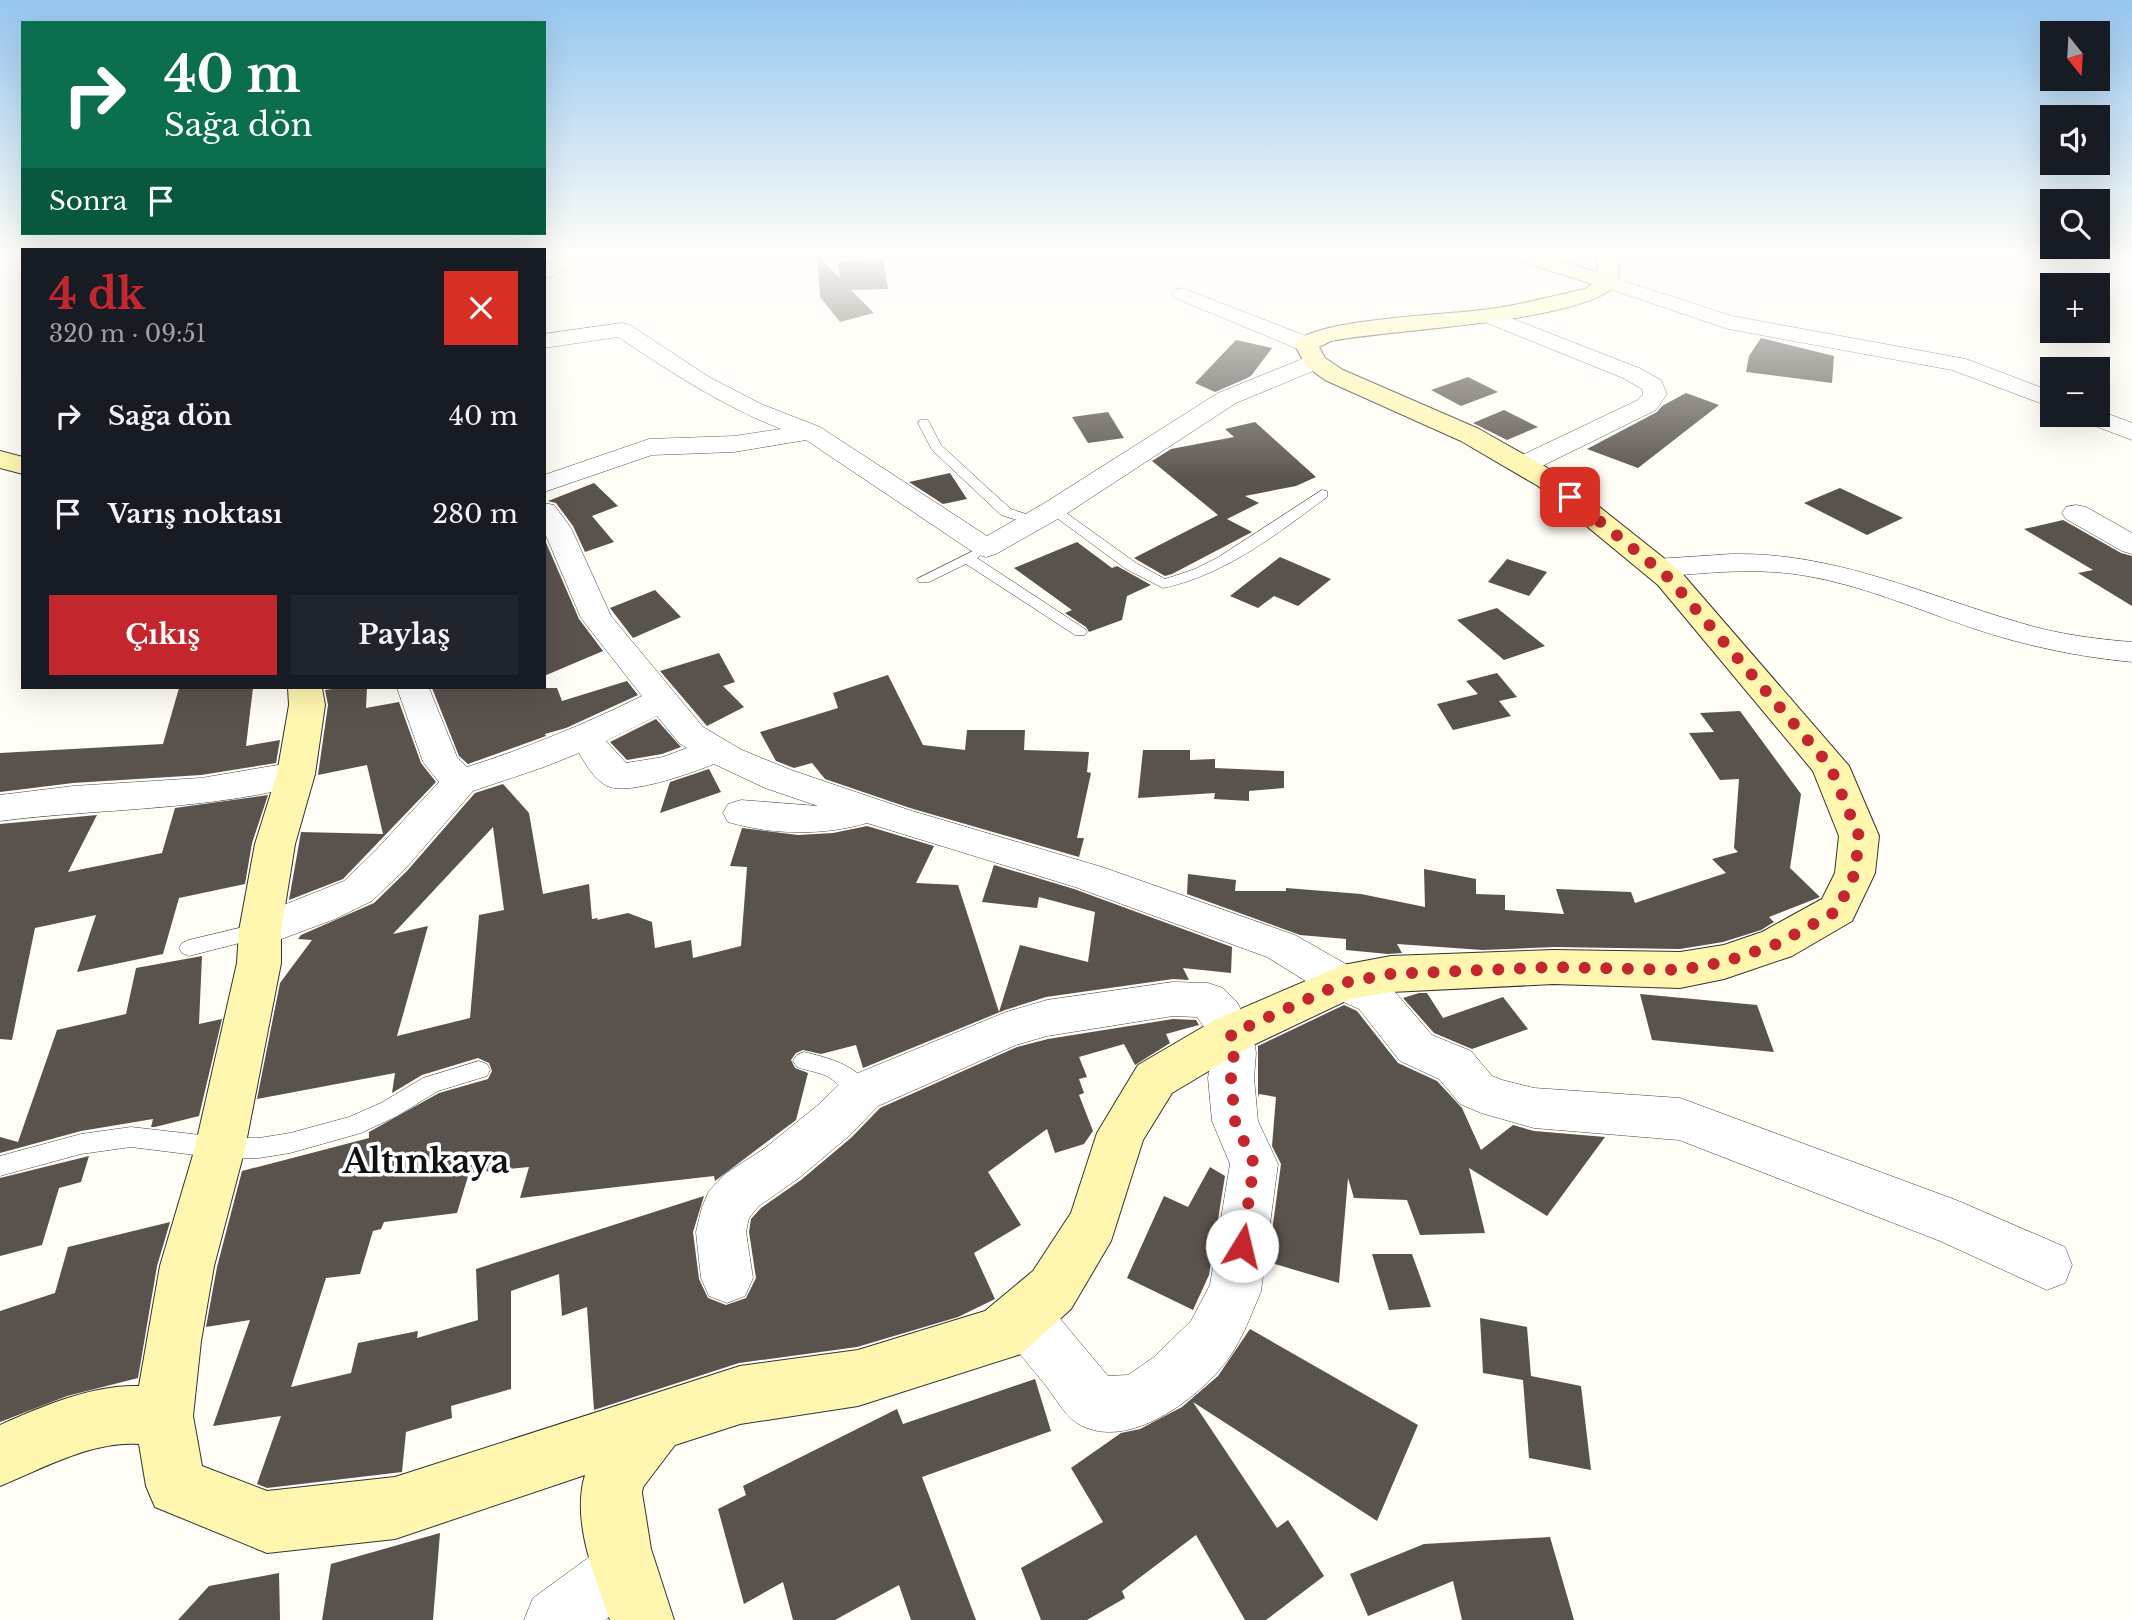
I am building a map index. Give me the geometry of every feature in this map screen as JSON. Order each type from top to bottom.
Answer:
[{"type":"street","points":[[305,689],[307,705],[296,775],[275,844],[260,931],[259,963],[220,1148],[187,1266],[173,1341],[164,1416],[176,1486],[267,1522],[395,1508],[740,1395],[858,1377],[1001,1334],[1052,1290],[1093,1224],[1121,1133],[1155,1079],[1231,1034],[1343,983],[1391,974],[1527,968],[1680,970],[1724,962],[1777,944],[1837,911],[1855,873],[1859,836],[1830,766],[1669,578],[1548,480],[1470,435],[1335,375],[1310,353],[1257,329]]},
{"type":"street","points":[[546,341],[622,330],[721,393],[752,409],[811,432],[977,553],[1043,515],[1227,398],[1310,353],[1323,336],[1368,329]]},
{"type":"street","points":[[1521,329],[1630,373],[1653,385],[1656,394],[1647,405],[1523,465]]},
{"type":"street","points":[[1764,329],[1958,364],[2040,396]]},
{"type":"street","points":[[2110,424],[2132,432]]},
{"type":"street","points":[[546,483],[649,447],[734,444],[811,432]]},
{"type":"street","points":[[2077,513],[2132,545]]},
{"type":"street","points":[[546,514],[557,528],[584,585],[596,618],[691,735],[716,750],[758,770],[867,809],[1088,877],[1281,946],[1343,983],[1374,997],[1416,1048],[1455,1065],[1476,1090],[1497,1099],[1534,1108],[1680,1119],[1956,1224],[2047,1265]]},
{"type":"street","points":[[1657,568],[1765,563],[1805,567],[1861,579],[2012,630],[2071,644],[2132,652]]},
{"type":"street","points":[[413,689],[441,762],[460,782]]},
{"type":"street","points":[[260,931],[358,891],[391,859],[460,782],[532,759],[586,737],[662,700]]},
{"type":"street","points":[[586,737],[603,763],[619,777],[669,768],[716,750]]},
{"type":"street","points":[[758,770],[739,821],[835,818],[867,809]]},
{"type":"street","points":[[0,808],[31,802],[201,791],[296,775]]},
{"type":"street","points":[[727,1278],[721,1232],[726,1207],[742,1190],[782,1163],[834,1120],[862,1092],[1006,1030],[1076,1013],[1173,999],[1208,1000],[1222,1015],[1231,1034],[1234,1053],[1231,1078],[1235,1121],[1254,1164],[1236,1291],[1210,1340],[1173,1376],[1144,1397],[1122,1405],[1095,1403],[1023,1316]]},
{"type":"street","points":[[0,1456],[51,1432],[124,1414],[164,1416]]},
{"type":"street","points":[[555,1620],[633,1594],[613,1516],[614,1478],[657,1422]]},
{"type":"lane","points":[[925,423],[936,447],[1006,512],[1043,515],[1163,584],[1188,578],[1229,556],[1280,526],[1322,494]]},
{"type":"lane","points":[[923,579],[977,553],[1080,632]]},
{"type":"lane","points":[[189,948],[260,931]]},
{"type":"lane","points":[[804,1061],[835,1069],[862,1092]]},
{"type":"lane","points":[[0,1166],[76,1146],[131,1138],[220,1148],[257,1149],[351,1126],[383,1113],[437,1081],[479,1070]]},
{"type":"building","points":[[1761,338],[1834,356],[1832,383],[1746,372],[1749,356]]},
{"type":"building","points":[[1236,340],[1272,348],[1251,376],[1245,379],[1215,392],[1195,383]]},
{"type":"building","points":[[1468,377],[1498,392],[1461,406],[1431,390]]},
{"type":"building","points":[[1686,393],[1719,405],[1638,468],[1587,449],[1657,412],[1662,406]]},
{"type":"building","points":[[1504,410],[1538,427],[1507,440],[1473,423]]},
{"type":"building","points":[[1108,412],[1124,438],[1088,443],[1072,417]]},
{"type":"building","points":[[1255,422],[1316,477],[1296,486],[1245,496],[1259,503],[1227,519],[1252,532],[1172,574],[1165,576],[1134,558],[1218,515],[1152,461],[1171,449],[1234,437],[1225,429]]},
{"type":"building","points":[[950,473],[967,499],[943,504],[909,482]]},
{"type":"building","points":[[594,483],[618,506],[592,516],[614,542],[585,552],[573,526],[556,503],[548,501]]},
{"type":"building","points":[[1840,488],[1903,518],[1867,535],[1804,503]]},
{"type":"building","points":[[2063,520],[2121,553],[2132,556],[2132,606],[2078,573],[2093,570],[2024,529]]},
{"type":"building","points":[[1077,542],[1112,568],[1117,566],[1151,585],[1127,596],[1122,620],[1089,632],[1065,613],[1072,610],[1014,568]]},
{"type":"building","points":[[546,543],[579,619],[603,651],[546,675]]},
{"type":"building","points":[[1280,557],[1331,579],[1298,606],[1274,596],[1258,608],[1230,596]]},
{"type":"building","points":[[1507,559],[1547,572],[1529,596],[1488,582]]},
{"type":"building","points":[[655,590],[681,617],[633,638],[610,608]]},
{"type":"building","points":[[1497,608],[1545,646],[1504,660],[1457,620]]},
{"type":"building","points":[[719,653],[735,682],[723,686],[744,707],[707,726],[660,671]]},
{"type":"building","points":[[1497,673],[1517,697],[1499,701],[1511,716],[1453,730],[1437,704],[1478,694],[1466,681]]},
{"type":"building","points":[[888,675],[923,745],[965,750],[967,730],[1025,730],[1024,750],[1089,752],[1087,772],[1091,773],[1077,838],[1084,838],[1079,857],[910,808],[825,779],[812,763],[794,768],[776,761],[760,732],[838,708],[833,693]]},
{"type":"building","points":[[627,681],[638,695],[566,728],[468,764],[459,756],[432,689],[557,688],[562,701]]},
{"type":"building","points":[[179,689],[253,689],[246,746],[280,740],[276,763],[201,775],[73,783],[0,792],[0,753],[163,744]]},
{"type":"building","points":[[367,689],[366,708],[399,702],[421,763],[436,782],[343,879],[289,900],[301,832],[383,834],[367,765],[318,775],[328,705],[325,690]]},
{"type":"building","points":[[1740,711],[1801,794],[1790,868],[1820,897],[1769,917],[1774,922],[1761,930],[1723,942],[1680,949],[1554,947],[1483,950],[1397,944],[1402,953],[1388,954],[1346,950],[1346,939],[1300,935],[1187,894],[1188,874],[1236,880],[1235,891],[1286,891],[1286,888],[1361,894],[1425,907],[1424,869],[1476,879],[1476,894],[1505,895],[1505,910],[1564,914],[1556,889],[1631,892],[1635,903],[1726,873],[1712,859],[1738,852],[1734,848],[1739,779],[1720,780],[1689,733],[1714,732],[1700,713]]},
{"type":"building","points":[[656,719],[681,747],[662,754],[627,760],[610,742]]},
{"type":"building","points":[[1143,750],[1190,750],[1190,760],[1215,759],[1215,768],[1284,771],[1284,788],[1249,791],[1249,801],[1214,799],[1215,793],[1138,798]]},
{"type":"building","points":[[709,769],[721,792],[660,813],[670,782]]},
{"type":"building","points":[[503,784],[529,813],[543,894],[589,884],[592,919],[628,913],[652,922],[655,948],[691,940],[693,958],[741,946],[747,867],[730,866],[742,828],[798,835],[833,833],[867,826],[934,846],[916,883],[958,885],[999,1012],[1020,945],[1088,962],[1095,912],[1039,897],[1037,908],[982,902],[994,865],[1074,889],[1232,947],[1231,973],[1183,968],[1189,980],[1173,979],[1046,997],[1005,1010],[863,1068],[856,1045],[821,1054],[803,1050],[796,1053],[791,1060],[795,1068],[808,1073],[796,1120],[715,1181],[714,1176],[520,1198],[529,1167],[469,1173],[457,1213],[384,1222],[381,1229],[373,1231],[360,1274],[326,1278],[291,1387],[351,1373],[358,1343],[418,1331],[417,1338],[478,1320],[476,1269],[704,1196],[693,1232],[699,1279],[708,1298],[726,1305],[746,1298],[756,1278],[749,1232],[751,1219],[761,1208],[801,1180],[852,1137],[880,1108],[1017,1047],[1048,1039],[1173,1019],[1196,1020],[1199,1025],[1166,1034],[1170,1043],[1135,1065],[1124,1044],[1079,1057],[1087,1077],[1079,1079],[1084,1093],[1079,1095],[1093,1131],[1084,1144],[1055,1153],[1047,1129],[988,1172],[1021,1225],[974,1253],[995,1299],[958,1317],[857,1347],[739,1363],[594,1410],[587,1307],[562,1316],[559,1274],[511,1291],[511,1389],[451,1406],[452,1418],[406,1432],[402,1472],[267,1488],[257,1484],[281,1416],[213,1426],[250,1320],[206,1327],[217,1267],[242,1171],[369,1138],[369,1132],[439,1093],[488,1079],[492,1071],[489,1063],[478,1058],[422,1075],[392,1093],[395,1073],[257,1099],[280,983],[312,940],[298,939],[301,935],[374,903],[407,871],[475,793]],"holes":[[[493,827],[504,910],[479,915],[470,1018],[397,1036],[428,926],[393,934]]]},
{"type":"building","points":[[268,795],[252,843],[245,884],[179,898],[163,954],[77,972],[96,915],[35,928],[12,1040],[0,1039],[0,824],[97,815],[68,872],[162,853],[175,808]]},
{"type":"building","points":[[202,956],[199,1024],[222,1019],[199,1116],[155,1127],[151,1127],[153,1119],[81,1131],[0,1153],[0,1137],[18,1142],[57,1030],[126,1014],[136,968]]},
{"type":"building","points":[[1427,993],[1443,1018],[1503,997],[1528,1029],[1472,1049],[1434,1033],[1403,998]]},
{"type":"building","points":[[1640,994],[1757,1005],[1774,1052],[1652,1040]]},
{"type":"building","points":[[1344,1005],[1357,1011],[1398,1063],[1437,1081],[1462,1108],[1481,1150],[1513,1125],[1534,1131],[1605,1137],[1547,1216],[1469,1168],[1485,1233],[1420,1235],[1407,1200],[1354,1198],[1348,1178],[1339,1283],[1268,1262],[1281,1164],[1272,1146],[1276,1097],[1259,1094],[1258,1098],[1258,1046]]},
{"type":"building","points":[[89,1156],[81,1182],[59,1188],[42,1245],[0,1256],[0,1178]]},
{"type":"building","points":[[1210,1167],[1225,1176],[1209,1275],[1193,1310],[1127,1278],[1164,1196],[1188,1207]]},
{"type":"building","points":[[170,1222],[157,1266],[138,1378],[67,1396],[0,1422],[0,1311],[55,1293],[68,1247]]},
{"type":"building","points":[[1372,1254],[1412,1254],[1431,1307],[1389,1310]]},
{"type":"building","points":[[1480,1318],[1527,1327],[1531,1376],[1581,1386],[1591,1470],[1529,1458],[1523,1380],[1483,1373]]},
{"type":"building","points":[[1250,1329],[1418,1425],[1377,1521],[1193,1402],[1277,1528],[1288,1520],[1324,1576],[1266,1620],[1245,1620],[1196,1535],[1122,1591],[1125,1598],[1087,1620],[1041,1620],[1021,1568],[1103,1522],[1071,1468],[1121,1433],[1140,1429],[1182,1407],[1218,1376]]},
{"type":"building","points":[[1035,1379],[1051,1431],[922,1477],[976,1620],[911,1620],[899,1585],[835,1620],[793,1620],[783,1582],[744,1604],[718,1509],[746,1495],[743,1486],[897,1409],[903,1424]]},
{"type":"building","points":[[440,1533],[433,1620],[322,1620],[331,1564]]},
{"type":"building","points":[[1550,1537],[1574,1620],[1462,1620],[1453,1581],[1368,1616],[1350,1574],[1424,1544]]},
{"type":"building","points":[[279,1573],[280,1620],[178,1620],[209,1586]]},
{"type":"district","name":"Altınkaya","points":[[426,1161]]},
{"type":"route","points":[[1242,1246],[1254,1164],[1235,1121],[1231,1078],[1234,1053],[1231,1034],[1343,983],[1391,974],[1555,967],[1680,970],[1724,962],[1777,944],[1837,911],[1855,873],[1859,836],[1830,766],[1669,578],[1570,497]]}]
